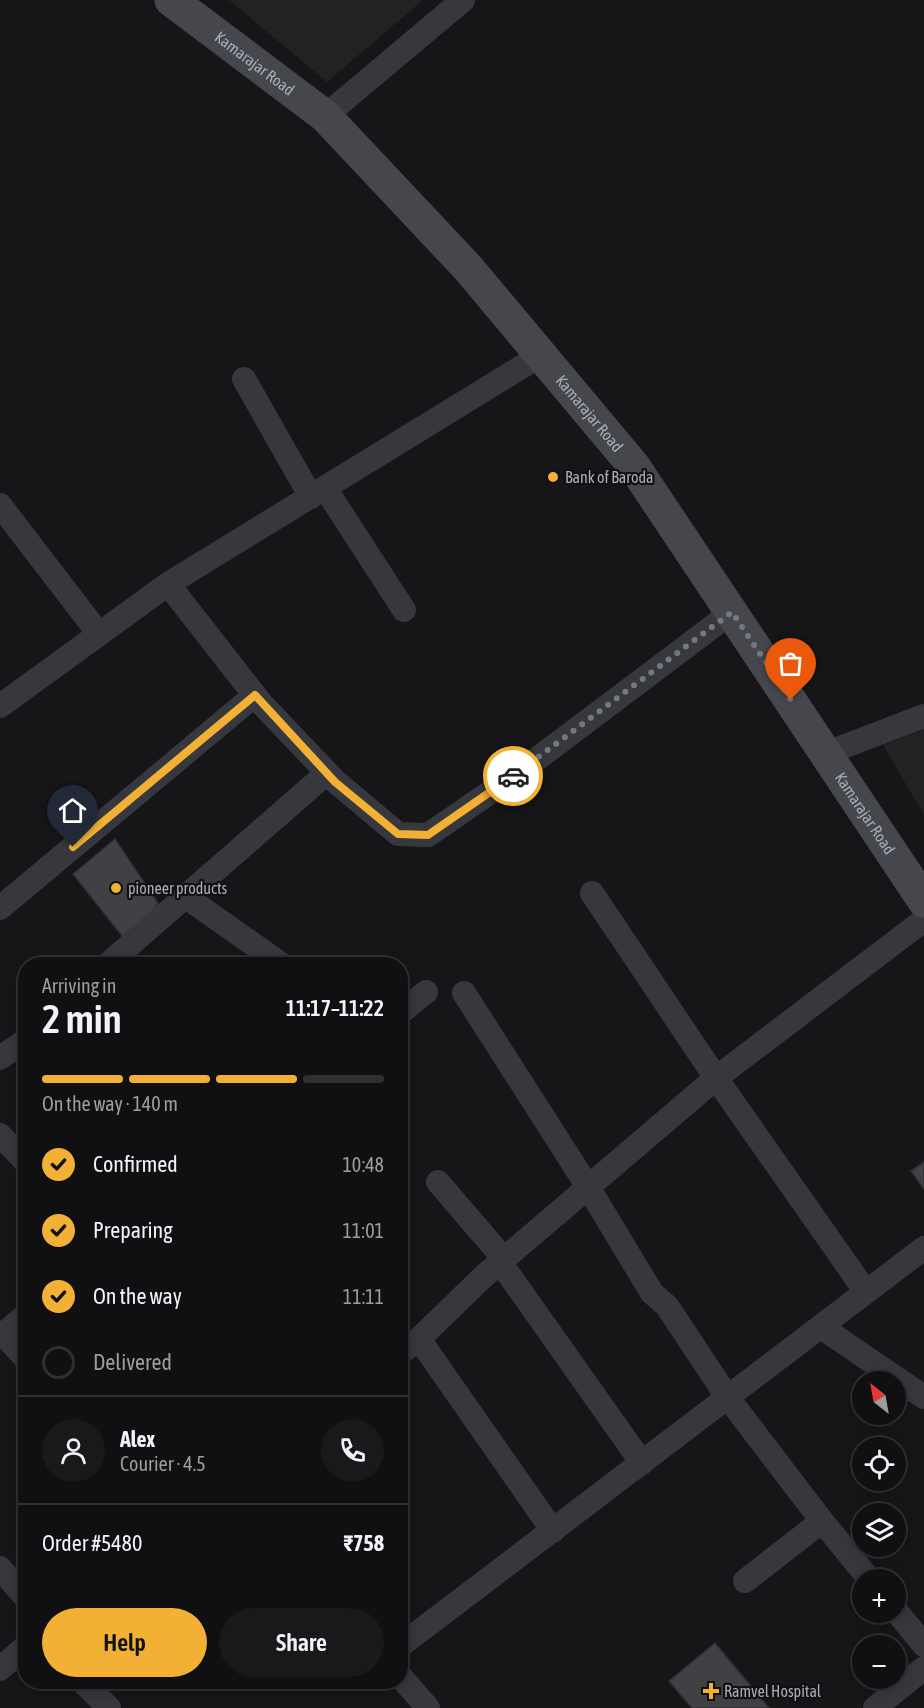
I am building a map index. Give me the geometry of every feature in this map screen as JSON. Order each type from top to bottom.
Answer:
[{"type":"main road","name":"Kamarajar Road","points":[[171,0],[325,116],[468,268],[633,465],[924,901]]},
{"type":"street","points":[[325,116],[463,0]]},
{"type":"street","points":[[0,706],[168,584],[541,355]]},
{"type":"street","points":[[244,379],[318,492],[404,610]]},
{"type":"street","points":[[0,505],[99,634]]},
{"type":"street","points":[[168,584],[255,695],[327,773],[398,834],[428,835],[521,771],[732,612]]},
{"type":"street","points":[[0,908],[255,695]]},
{"type":"street","points":[[827,753],[924,716]]},
{"type":"street","points":[[116,957],[327,773]]},
{"type":"street","points":[[592,893],[716,1077],[866,1292]]},
{"type":"street","points":[[186,897],[271,957]]},
{"type":"street","points":[[553,1531],[408,1341],[716,1077],[924,920]]},
{"type":"street","points":[[408,1007],[426,992]]},
{"type":"street","points":[[464,993],[588,1187],[652,1293],[667,1306],[728,1398],[861,1569]]},
{"type":"street","points":[[0,1058],[18,1046]]},
{"type":"street","points":[[0,1135],[18,1154]]},
{"type":"street","points":[[438,1182],[502,1260],[642,1463]]},
{"type":"street","points":[[408,1640],[924,1248]]},
{"type":"street","points":[[18,1322],[2,1336],[18,1351]]},
{"type":"street","points":[[821,1327],[924,1397]]},
{"type":"street","points":[[745,1581],[822,1521]]},
{"type":"street","points":[[0,1569],[18,1589]]},
{"type":"street","points":[[906,1623],[924,1645]]},
{"type":"street","points":[[0,1669],[18,1653]]},
{"type":"street","points":[[874,1708],[924,1668]]},
{"type":"street","points":[[408,1687],[421,1705]]},
{"type":"street","points":[[90,1689],[109,1708]]},
{"type":"shaded area","points":[[229,0],[423,0],[327,82]]},
{"type":"shaded area","points":[[924,729],[924,815],[883,745]]},
{"type":"building","name":"pioneer products","points":[[115,839],[158,903],[130,946],[73,874]]},
{"type":"building","points":[[924,1162],[924,1189],[911,1171]]},
{"type":"building","points":[[715,1643],[769,1708],[692,1708],[669,1681]]},
{"type":"way so far","points":[[513,776],[732,612],[791,700]]},
{"type":"place","name":"Bank of Baroda","points":[[553,477]]},
{"type":"place","name":"pioneer products","points":[[116,888]]},
{"type":"place","name":"Ramvel Hospital","points":[[711,1691]]},
{"type":"route","points":[[73,847],[255,695],[335,782],[398,834],[428,835],[513,776]]}]
